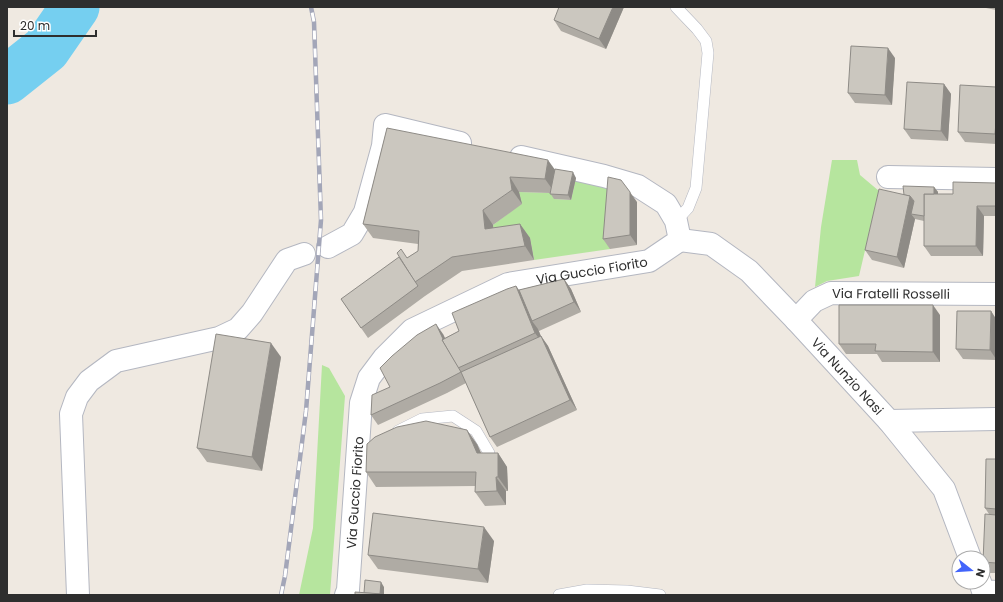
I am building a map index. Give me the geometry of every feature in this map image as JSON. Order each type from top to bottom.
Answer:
[{"type":"street","points":[[328,248],[352,234],[365,212],[383,146],[385,125],[480,148]]},
{"type":"street","points":[[503,153],[604,176],[638,186],[666,204],[678,231]]},
{"type":"street","points":[[888,177],[996,179]]},
{"type":"street","name":"Via Nunzio Nasi","points":[[678,231],[711,244],[749,271],[888,421],[944,489],[967,550]]},
{"type":"street","name":"Via Guccio Fiorito","points":[[346,595],[348,590],[364,449],[361,403],[369,378],[384,358],[412,330],[508,284],[649,261],[678,231]]},
{"type":"street","points":[[78,595],[71,414],[77,397],[89,381],[116,361],[219,338],[238,329],[252,313],[287,260],[304,254]]},
{"type":"street","name":"Via Fratelli Rosselli","points":[[796,320],[814,301],[831,293],[996,294]]},
{"type":"street","points":[[888,421],[996,419]]},
{"type":"street","points":[[983,590],[996,592]]},
{"type":"lane","points":[[676,7],[706,41],[708,53],[696,188],[678,231]]},
{"type":"lane","points":[[390,436],[422,418],[453,416],[476,431],[489,453]]},
{"type":"lane","points":[[559,595],[586,590],[627,591],[660,595]]},
{"type":"green space","points":[[832,160],[857,160],[860,175],[879,191],[859,276],[827,281],[815,287],[821,227]]},
{"type":"green space","points":[[576,178],[615,187],[610,249],[534,260],[530,238],[495,243],[493,225],[521,204],[519,192],[555,193],[554,199],[571,200]]},
{"type":"green space","points":[[322,365],[329,368],[345,396],[330,595],[299,595],[313,528]]},
{"type":"building","points":[[559,7],[613,7],[599,39],[554,20]]},
{"type":"building","points":[[851,46],[888,48],[885,95],[848,93]]},
{"type":"building","points":[[907,82],[944,84],[941,131],[904,129]]},
{"type":"building","points":[[960,85],[996,87],[995,134],[958,132]]},
{"type":"building","points":[[387,128],[548,160],[545,179],[510,177],[512,190],[483,210],[485,229],[520,224],[525,246],[452,257],[415,282],[397,253],[401,249],[407,258],[418,251],[419,231],[363,224]]},
{"type":"building","points":[[555,169],[573,172],[568,195],[550,194]]},
{"type":"building","points":[[608,177],[621,180],[630,192],[630,235],[603,239]]},
{"type":"building","points":[[953,182],[996,183],[996,206],[977,206],[976,246],[924,246],[924,194],[953,194]]},
{"type":"building","points":[[903,186],[934,187],[934,194],[924,194],[924,216],[911,214],[914,201],[910,196],[904,195]]},
{"type":"building","points":[[879,189],[910,196],[897,257],[865,250]]},
{"type":"building","points":[[399,257],[418,286],[361,328],[341,299]]},
{"type":"building","points":[[564,279],[574,302],[532,321],[519,290]]},
{"type":"building","points":[[516,286],[535,333],[458,368],[442,340],[459,331],[452,313]]},
{"type":"building","points":[[839,305],[933,305],[933,352],[875,351],[876,344],[839,344]]},
{"type":"building","points":[[957,311],[991,311],[990,350],[956,349]]},
{"type":"building","points":[[436,324],[443,339],[442,340],[461,372],[371,415],[372,395],[390,387],[380,368],[417,335]]},
{"type":"building","points":[[216,334],[271,343],[252,457],[197,448]]},
{"type":"building","points":[[541,336],[570,400],[490,437],[461,372]]},
{"type":"building","points":[[426,421],[467,430],[477,453],[498,453],[498,477],[496,477],[497,491],[475,492],[476,472],[366,472],[367,444],[375,437],[397,427]]},
{"type":"building","points":[[986,459],[996,459],[996,509],[985,508]]},
{"type":"building","points":[[373,513],[484,527],[478,569],[368,555]]},
{"type":"building","points":[[985,514],[996,515],[996,563],[991,563],[991,550],[984,550]]},
{"type":"building","points":[[365,580],[381,582],[380,594],[364,593]]},
{"type":"building","points":[[355,592],[382,594],[382,595],[355,595]]},
{"type":"waterway","points":[[7,80],[46,49],[75,7]]},
{"type":"railway","points":[[281,595],[285,576],[306,411],[321,220],[314,22],[311,7]]}]
